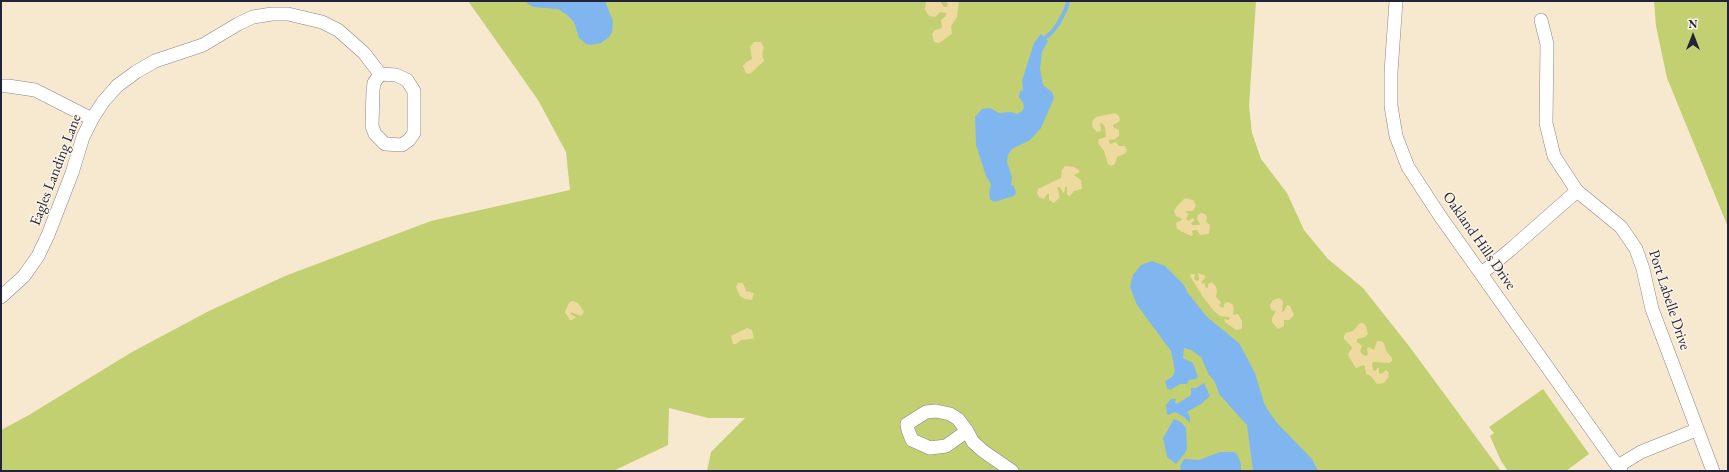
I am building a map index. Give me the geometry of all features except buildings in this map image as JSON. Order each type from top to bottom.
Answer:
[{"type":"street","name":"Oakland Hills Drive","points":[[1396,1],[1391,72],[1391,106],[1396,136],[1408,167],[1440,216],[1620,468]]},
{"type":"street","name":"Eagles Landing Lane","points":[[1,297],[24,276],[38,256],[48,235],[72,173],[83,137],[92,119],[103,102],[117,86],[136,72],[155,61],[203,45],[253,17],[272,14],[288,14],[307,17],[338,30],[364,53],[380,74]]},
{"type":"street","name":"Port Labelle Drive","points":[[1541,20],[1547,44],[1546,123],[1554,156],[1577,191],[1621,227],[1636,249],[1643,269],[1652,309],[1696,430],[1713,471]]},
{"type":"street","points":[[380,74],[396,75],[407,80],[414,91],[414,133],[409,140],[402,145],[385,144],[375,134],[372,126],[374,83],[380,74]]},
{"type":"street","points":[[1,86],[35,90],[92,119]]},
{"type":"street","points":[[1482,273],[1577,191]]},
{"type":"street","points":[[1620,468],[1641,452],[1696,430]]},
{"type":"street","points":[[967,431],[973,442],[983,451],[1012,471]]},
{"type":"green space","points":[[468,1],[1256,1],[1249,106],[1252,133],[1261,159],[1287,193],[1304,230],[1328,259],[1363,288],[1409,346],[1501,471],[707,471],[711,452],[745,418],[708,418],[669,408],[668,445],[613,471],[1,471],[1,430],[29,415],[132,352],[209,311],[285,276],[431,221],[570,190],[566,152],[538,100]]},
{"type":"green space","points":[[1654,1],[1728,1],[1728,227],[1667,78],[1656,26]]},
{"type":"green space","points":[[1543,389],[1589,454],[1566,471],[1508,471],[1501,461],[1490,436],[1494,433],[1489,427]]},
{"type":"sand","points":[[926,1],[940,1],[944,7],[947,7],[948,4],[946,1],[959,1],[957,17],[951,26],[952,34],[939,43],[934,42],[932,34],[935,30],[942,28],[941,20],[946,16],[946,13],[940,12],[935,17],[929,16],[925,10]]},
{"type":"sand","points":[[754,42],[761,42],[764,48],[762,54],[764,61],[750,74],[746,73],[743,66],[746,62],[752,59],[750,47]]},
{"type":"sand","points":[[1115,113],[1119,116],[1120,121],[1113,125],[1113,127],[1119,130],[1119,136],[1109,141],[1110,144],[1116,142],[1119,146],[1125,146],[1127,151],[1117,157],[1115,164],[1111,166],[1108,164],[1104,151],[1098,143],[1099,139],[1106,137],[1105,127],[1100,123],[1101,131],[1097,132],[1093,128],[1092,124],[1096,117]]},
{"type":"sand","points":[[1065,166],[1074,167],[1079,170],[1080,172],[1074,175],[1081,180],[1082,189],[1074,191],[1070,196],[1067,195],[1067,187],[1065,187],[1065,191],[1063,193],[1060,187],[1057,187],[1060,197],[1054,203],[1049,200],[1049,194],[1047,194],[1044,199],[1039,197],[1037,193],[1038,189],[1061,178],[1062,170]]},
{"type":"sand","points":[[1185,198],[1193,200],[1196,205],[1193,211],[1187,211],[1186,213],[1189,214],[1186,219],[1189,221],[1192,218],[1195,220],[1191,223],[1192,225],[1199,225],[1200,224],[1197,219],[1198,215],[1201,213],[1205,214],[1207,217],[1206,222],[1210,225],[1209,234],[1200,235],[1197,230],[1194,230],[1192,231],[1193,235],[1191,236],[1177,229],[1176,223],[1182,220],[1176,216],[1174,211]]},
{"type":"sand","points":[[1198,273],[1205,276],[1201,282],[1203,284],[1205,283],[1205,287],[1208,288],[1208,284],[1212,282],[1216,287],[1216,297],[1221,302],[1219,306],[1223,308],[1225,303],[1228,302],[1232,304],[1234,308],[1233,314],[1238,314],[1242,321],[1242,329],[1236,330],[1225,322],[1224,319],[1228,320],[1230,319],[1229,317],[1220,316],[1203,297],[1190,276],[1191,274],[1195,274],[1194,279],[1197,281],[1199,280]]},
{"type":"sand","points":[[738,283],[743,283],[746,291],[754,293],[752,300],[745,299],[740,296],[736,287]]},
{"type":"sand","points":[[1279,298],[1283,301],[1282,312],[1287,305],[1290,306],[1294,315],[1289,320],[1284,320],[1284,326],[1278,329],[1272,322],[1272,318],[1276,311],[1271,310],[1270,305],[1273,300]]},
{"type":"sand","points":[[572,301],[578,303],[584,312],[581,316],[571,312],[570,314],[576,317],[570,320],[565,312],[569,303]]},
{"type":"sand","points":[[1360,323],[1363,323],[1366,326],[1368,334],[1365,337],[1357,339],[1357,342],[1362,346],[1360,351],[1362,354],[1365,356],[1368,355],[1367,349],[1369,347],[1374,350],[1377,341],[1381,341],[1384,343],[1386,351],[1392,358],[1390,363],[1373,362],[1372,364],[1373,370],[1376,371],[1377,368],[1379,368],[1379,373],[1382,374],[1386,370],[1389,373],[1388,378],[1384,383],[1377,384],[1371,376],[1366,374],[1365,366],[1363,365],[1356,368],[1349,357],[1348,354],[1352,348],[1344,339],[1344,336],[1346,333],[1353,331]]},
{"type":"sand","points":[[747,328],[752,330],[754,338],[741,340],[736,344],[733,344],[731,336]]},
{"type":"water","points":[[526,1],[605,1],[613,21],[612,32],[609,37],[601,43],[591,45],[586,44],[579,38],[574,22],[566,14],[558,9],[534,7]]},
{"type":"water","points":[[1041,34],[1048,41],[1042,52],[1040,69],[1043,85],[1052,92],[1054,98],[1041,128],[1030,140],[1012,149],[1008,155],[1007,162],[1012,177],[1011,185],[1014,186],[1016,193],[1014,196],[994,202],[990,199],[989,193],[991,184],[986,176],[976,145],[975,117],[982,109],[990,108],[999,113],[1011,112],[1017,114],[1022,111],[1024,108],[1023,103],[1019,97],[1020,91],[1023,90],[1022,81],[1034,43]]},
{"type":"water","points":[[1152,261],[1165,266],[1184,285],[1188,293],[1207,317],[1239,343],[1255,373],[1264,403],[1269,412],[1278,424],[1312,459],[1318,471],[1253,471],[1247,425],[1219,394],[1215,382],[1209,375],[1201,357],[1191,350],[1184,348],[1183,358],[1193,363],[1198,377],[1196,379],[1189,380],[1187,384],[1180,384],[1170,390],[1167,388],[1165,381],[1172,377],[1175,371],[1171,351],[1137,305],[1130,287],[1133,275],[1141,265]]},
{"type":"water","points":[[1204,383],[1210,396],[1201,404],[1187,412],[1190,417],[1190,423],[1177,413],[1174,412],[1169,415],[1167,414],[1166,405],[1171,399],[1176,399],[1175,403],[1177,404],[1191,395],[1191,388],[1196,388]]},
{"type":"water","points":[[1174,419],[1181,422],[1186,428],[1187,448],[1176,464],[1167,457],[1163,438]]},
{"type":"water","points":[[1220,452],[1234,452],[1237,454],[1241,464],[1241,471],[1181,470],[1180,466],[1184,459],[1199,460]]},
{"type":"waterway","points":[[1045,38],[1058,24],[1066,9],[1068,1]]}]
